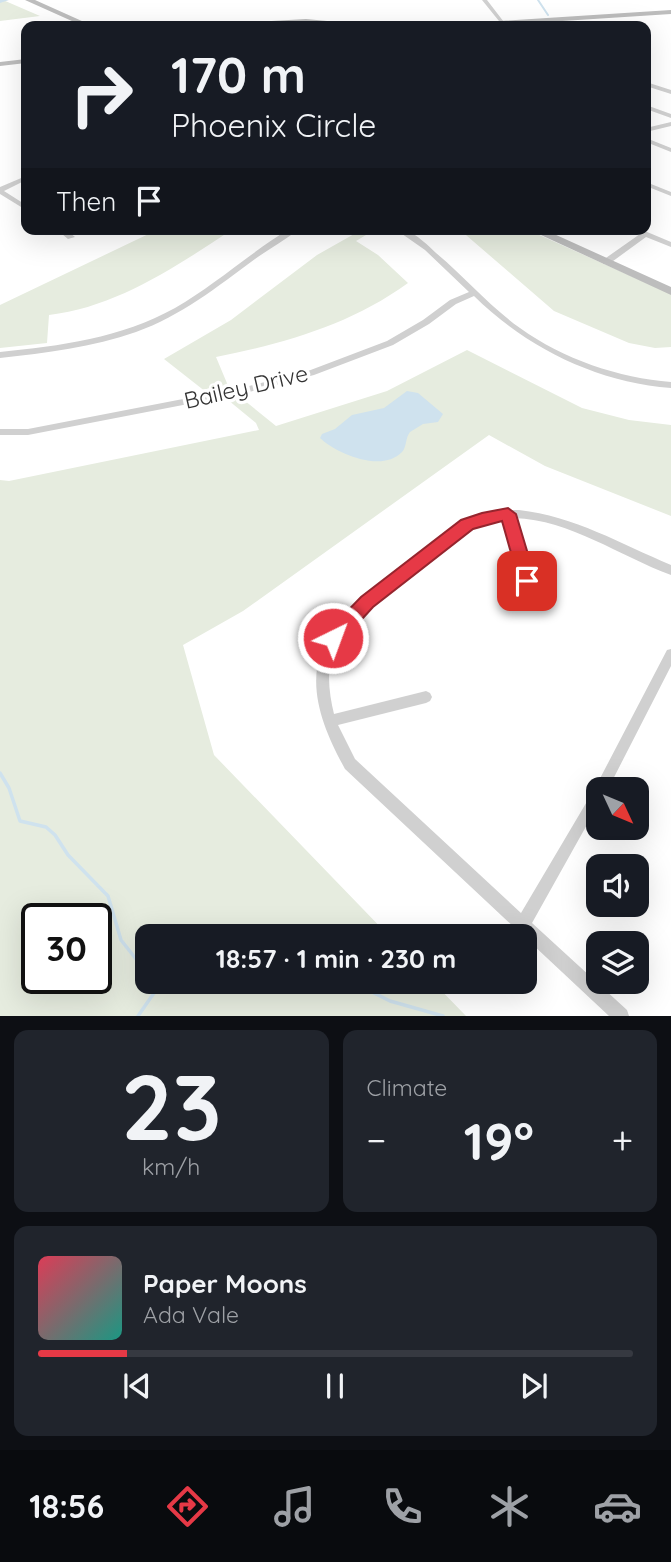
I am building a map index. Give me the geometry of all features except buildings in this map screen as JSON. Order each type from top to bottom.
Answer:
[{"type":"main road","points":[[18,0],[33,3],[77,21]]},
{"type":"main road","points":[[33,3],[67,21]]},
{"type":"main road","points":[[555,21],[671,12]]},
{"type":"main road","points":[[0,66],[21,64]]},
{"type":"main road","points":[[549,235],[671,282]]},
{"type":"main road","points":[[563,235],[612,258],[671,291]]},
{"type":"street","points":[[484,0],[501,21]]},
{"type":"street","points":[[651,85],[671,92]]},
{"type":"street","points":[[651,91],[657,87]]},
{"type":"street","points":[[663,113],[671,108]]},
{"type":"street","points":[[651,109],[671,116]]},
{"type":"street","points":[[651,129],[671,124]]},
{"type":"street","points":[[651,142],[671,150]]},
{"type":"street","points":[[0,190],[21,180]]},
{"type":"street","points":[[651,186],[671,194]]},
{"type":"street","points":[[0,190],[21,205]]},
{"type":"street","points":[[0,355],[78,345],[159,319],[195,298],[286,235]]},
{"type":"street","points":[[407,235],[504,321],[531,339],[616,376],[671,385]]},
{"type":"street","points":[[612,258],[644,235]]},
{"type":"street","points":[[647,235],[671,245]]},
{"type":"street","name":"Bailey Drive","points":[[0,432],[28,432],[285,381],[339,364],[390,343],[453,302],[475,293]]},
{"type":"street","points":[[621,1016],[350,764],[335,741],[322,688],[326,660],[333,638],[349,619],[467,525],[508,514],[533,515],[671,570]]},
{"type":"street","points":[[508,514],[527,581]]},
{"type":"street","points":[[607,777],[671,654]]},
{"type":"street","points":[[329,721],[426,697]]},
{"type":"street","points":[[524,923],[586,815]]},
{"type":"shaded area","points":[[0,0],[3,0],[40,16],[0,21]]},
{"type":"shaded area","points":[[146,235],[224,235],[146,283],[122,294],[74,311],[49,315],[47,343],[0,348],[0,305]]},
{"type":"shaded area","points":[[352,235],[366,235],[356,241],[378,255],[408,283],[386,298],[340,321],[292,339],[216,357],[229,388],[276,426],[387,391],[467,350],[582,408],[629,420],[671,425],[671,516],[545,466],[489,435],[243,611],[183,645],[214,755],[377,924],[135,924],[135,994],[445,994],[466,1016],[0,1016],[0,480],[9,481],[259,430],[256,423],[217,391],[206,392],[164,359],[231,320],[317,255]]},
{"type":"shaded area","points":[[466,235],[539,235],[671,294],[671,347],[655,348],[629,343],[554,311]]},
{"type":"water","points":[[407,391],[418,393],[443,414],[438,422],[423,424],[410,432],[404,450],[393,458],[383,461],[360,459],[337,450],[320,438],[352,415],[384,408]]},
{"type":"waterway","points":[[0,1],[5,0]]},
{"type":"waterway","points":[[538,0],[548,15]]},
{"type":"waterway","points":[[0,773],[9,788],[20,821],[46,827],[55,835],[68,855],[108,896],[121,940],[135,958]]},
{"type":"waterway","points":[[138,1016],[153,994]]},
{"type":"waterway","points":[[376,994],[390,1001],[443,1016]]},
{"type":"route","points":[[333,638],[367,602],[467,525],[482,519],[508,514],[527,581]]}]
